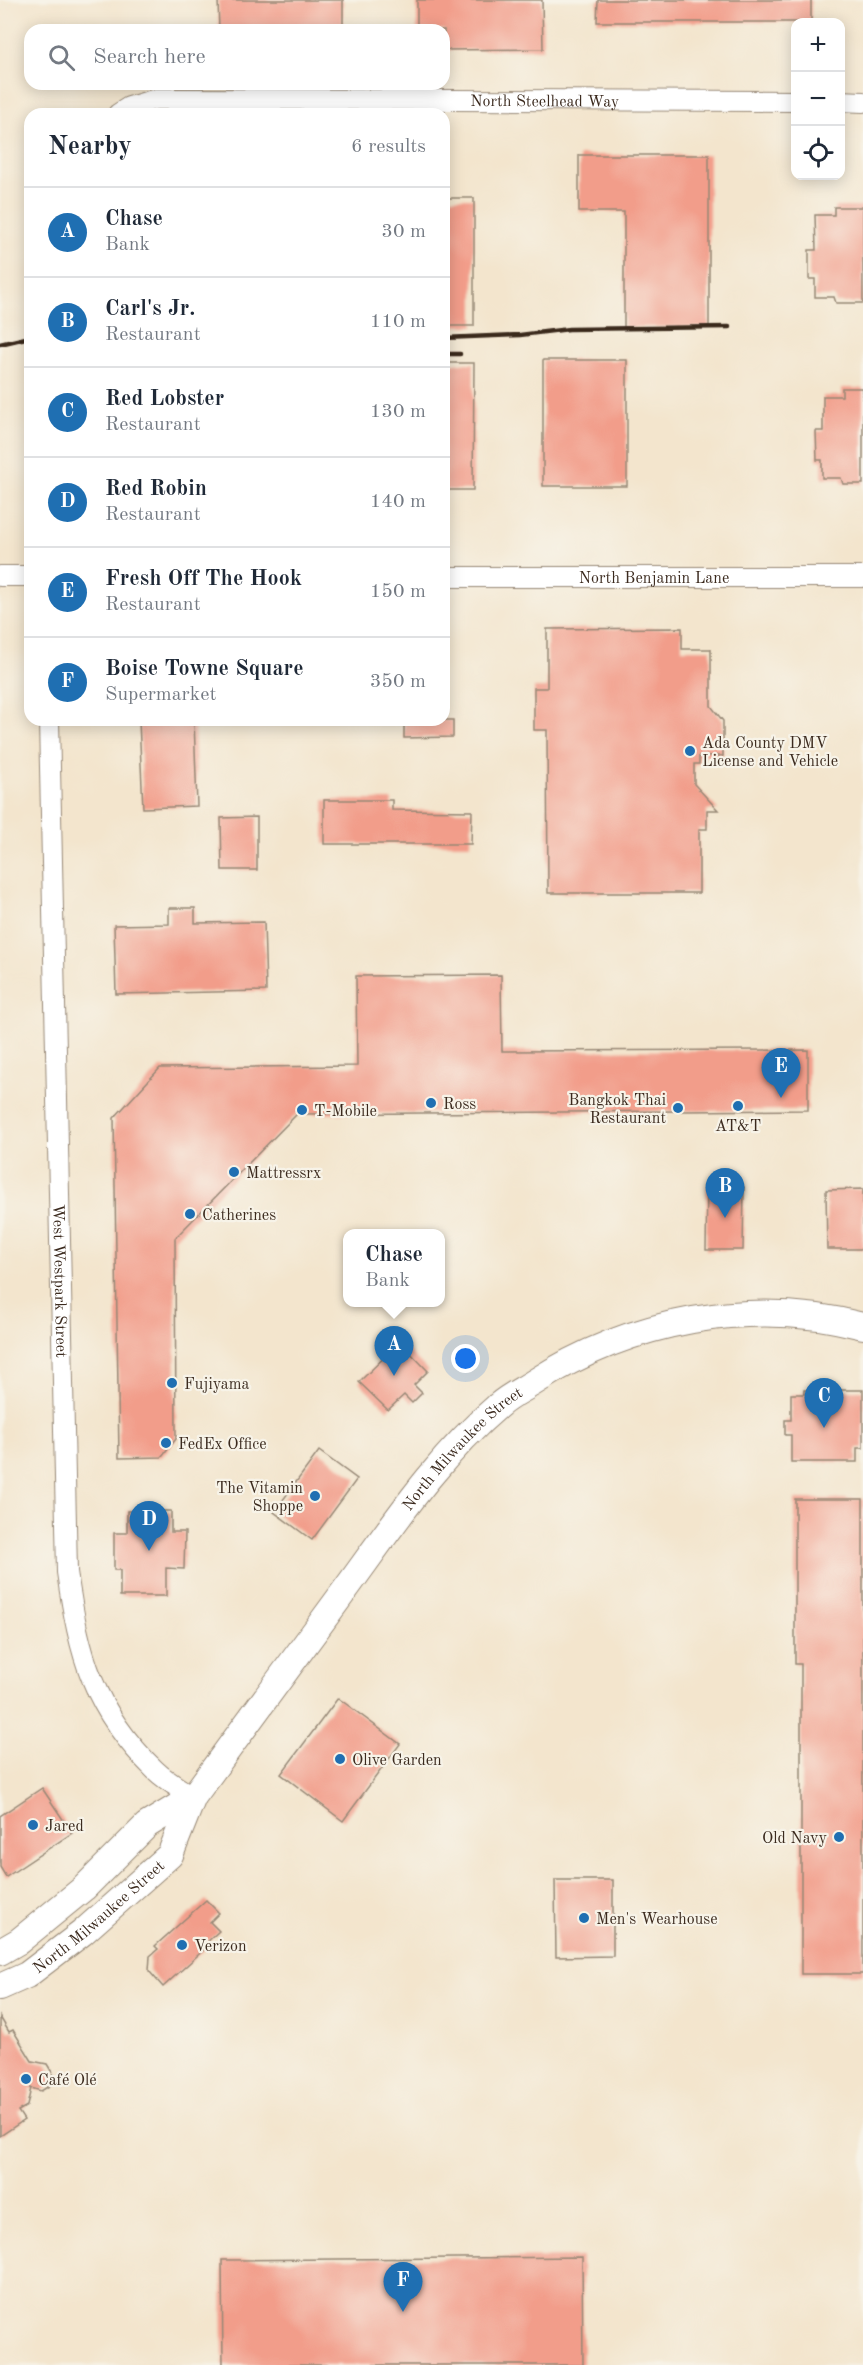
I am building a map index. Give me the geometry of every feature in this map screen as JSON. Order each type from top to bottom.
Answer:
[{"type":"main road","name":"North Milwaukee Street","points":[[0,1987],[27,1975],[82,1933],[170,1855],[193,1797],[418,1491],[467,1436],[500,1404],[581,1355],[665,1325],[709,1317],[753,1314],[800,1315],[863,1326]]},
{"type":"main road","name":"North Milwaukee Street","points":[[0,1966],[7,1961],[10,1946],[84,1888],[147,1825],[193,1797]]},
{"type":"street","name":"North Steelhead Way","points":[[126,108],[156,99],[791,101]]},
{"type":"street","points":[[845,101],[863,102]]},
{"type":"street","points":[[0,576],[24,576]]},
{"type":"street","name":"North Benjamin Lane","points":[[450,577],[863,577]]},
{"type":"street","name":"West Westpark Street","points":[[49,726],[67,1572],[73,1616],[82,1656],[104,1708],[156,1772],[193,1797]]},
{"type":"building","points":[[218,0],[343,0],[343,24],[219,24]]},
{"type":"building","points":[[417,0],[542,0],[543,49],[450,50],[450,24],[417,24]]},
{"type":"building","points":[[598,0],[811,0],[811,18],[791,18],[791,22],[597,22]]},
{"type":"building","points":[[579,155],[709,155],[709,327],[624,327],[624,212],[579,212]]},
{"type":"building","points":[[450,198],[474,198],[474,326],[450,326]]},
{"type":"building","points":[[834,207],[863,207],[863,303],[836,303],[834,297],[815,297],[815,279],[809,279],[809,250],[816,250],[815,215],[834,215]]},
{"type":"building","points":[[543,360],[627,360],[627,486],[543,486]]},
{"type":"building","points":[[450,363],[474,363],[473,490],[450,490]]},
{"type":"building","points":[[842,388],[863,388],[863,484],[843,484],[841,478],[822,478],[822,460],[817,460],[816,431],[823,431],[823,396],[842,396]]},
{"type":"building","points":[[682,628],[682,649],[711,649],[711,706],[723,721],[723,756],[699,756],[699,764],[694,764],[694,784],[718,810],[707,810],[707,829],[699,829],[699,893],[548,893],[547,730],[534,730],[534,688],[547,688],[547,629]]},
{"type":"building","points":[[450,720],[453,720],[453,737],[404,738],[404,726],[450,726]]},
{"type":"building","points":[[139,726],[194,726],[197,806],[143,808]]},
{"type":"building","points":[[324,800],[392,800],[392,810],[472,811],[471,844],[324,844]]},
{"type":"building","points":[[257,817],[257,870],[222,870],[221,818]]},
{"type":"building","points":[[169,908],[195,908],[195,923],[264,922],[266,991],[116,994],[114,925],[169,924]]},
{"type":"building","points":[[501,975],[502,1051],[808,1050],[808,1110],[297,1114],[175,1238],[176,1439],[162,1457],[119,1458],[114,1118],[160,1068],[357,1066],[356,976]]},
{"type":"building","points":[[707,1186],[744,1187],[743,1250],[706,1250]]},
{"type":"building","points":[[863,1189],[863,1249],[827,1249],[826,1190]]},
{"type":"building","points":[[400,1342],[428,1371],[414,1385],[422,1393],[412,1403],[404,1395],[388,1410],[359,1382]]},
{"type":"building","points":[[804,1390],[863,1390],[863,1448],[857,1448],[857,1462],[791,1462],[791,1435],[785,1435],[785,1420],[791,1420],[791,1394],[804,1394]]},
{"type":"building","name":"The Vitamin Shoppe","points":[[319,1451],[357,1479],[312,1540],[274,1512]]},
{"type":"building","points":[[795,1499],[863,1499],[863,1974],[801,1974],[801,1664],[795,1664]]},
{"type":"building","points":[[127,1511],[171,1511],[171,1532],[185,1532],[184,1569],[166,1568],[166,1596],[120,1596],[120,1570],[114,1570],[114,1533],[127,1533]]},
{"type":"building","name":"Olive Garden","points":[[338,1698],[400,1744],[343,1821],[281,1774]]},
{"type":"building","name":"Jared","points":[[42,1788],[72,1833],[6,1877],[0,1867],[0,1816]]},
{"type":"building","name":"Men's Wearhouse","points":[[555,1880],[613,1880],[613,1956],[556,1957]]},
{"type":"building","name":"Verizon","points":[[206,1900],[219,1913],[210,1922],[219,1931],[206,1943],[208,1946],[163,1987],[149,1971],[150,1956],[158,1949],[155,1946]]},
{"type":"building","name":"Café Olé","points":[[0,2017],[9,2032],[13,2030],[32,2061],[47,2064],[53,2074],[51,2085],[41,2091],[31,2088],[27,2106],[18,2111],[24,2120],[0,2136]]},
{"type":"building","points":[[582,2257],[583,2365],[223,2365],[222,2260]]},
{"type":"railway","points":[[450,338],[520,335],[569,329],[729,327]]},
{"type":"railway","points":[[0,344],[24,338]]},
{"type":"railway","points":[[450,354],[460,354]]},
{"type":"place","name":"Ada County DMV License and Vehicle","points":[[690,751]]},
{"type":"place","name":"Fresh Off The Hook","points":[[781,1098]]},
{"type":"place","name":"Ross","points":[[431,1103]]},
{"type":"place","name":"AT&T","points":[[738,1106]]},
{"type":"place","name":"Bangkok Thai Restaurant","points":[[678,1108]]},
{"type":"place","name":"T-Mobile","points":[[302,1110]]},
{"type":"place","name":"Mattressrx","points":[[234,1172]]},
{"type":"place","name":"Catherines","points":[[190,1214]]},
{"type":"place","name":"Carl's Jr.","points":[[725,1218]]},
{"type":"place","name":"Chase","points":[[394,1376]]},
{"type":"place","name":"Fujiyama","points":[[172,1383]]},
{"type":"place","name":"Red Lobster","points":[[824,1428]]},
{"type":"place","name":"FedEx Office","points":[[166,1443]]},
{"type":"place","name":"The Vitamin Shoppe","points":[[315,1496]]},
{"type":"place","name":"Red Robin","points":[[149,1551]]},
{"type":"place","name":"Olive Garden","points":[[340,1759]]},
{"type":"place","name":"Jared","points":[[33,1825]]},
{"type":"place","name":"Old Navy","points":[[839,1837]]},
{"type":"place","name":"Men's Wearhouse","points":[[584,1918]]},
{"type":"place","name":"Verizon","points":[[182,1945]]},
{"type":"place","name":"Café Olé","points":[[26,2079]]},
{"type":"place","name":"Boise Towne Square","points":[[403,2312]]}]
